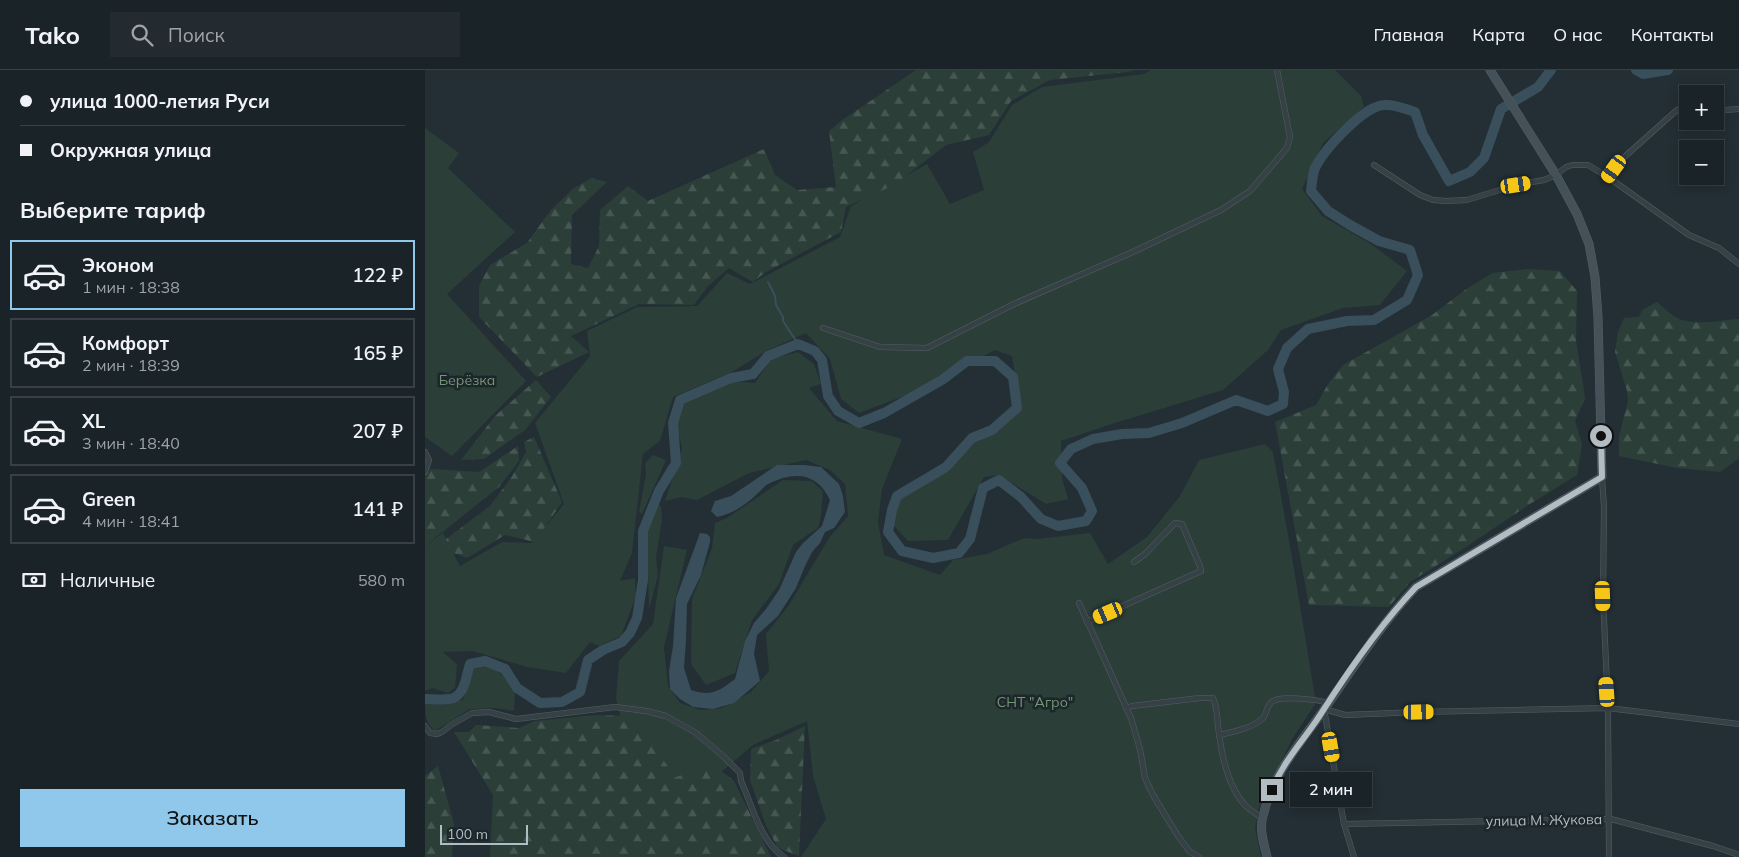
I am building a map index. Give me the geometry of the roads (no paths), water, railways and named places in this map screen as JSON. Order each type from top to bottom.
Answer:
[{"type":"street","points":[[823,328],[880,347],[927,348],[1014,304],[1135,251],[1221,210],[1249,190],[1287,148],[1290,137],[1277,70]]},
{"type":"street","points":[[1490,70],[1556,175],[1577,214],[1589,244],[1595,277],[1604,508],[1603,596],[1608,708],[1609,857]]},
{"type":"street","points":[[1724,110],[1739,108]]},
{"type":"street","points":[[1608,177],[1621,160],[1679,109]]},
{"type":"street","points":[[1374,165],[1421,195],[1433,200],[1446,201],[1467,200],[1516,185],[1544,180],[1556,175],[1566,167],[1583,164],[1608,177],[1689,235],[1719,248],[1739,264]]},
{"type":"street","points":[[425,452],[429,460],[425,472]]},
{"type":"street","points":[[1267,857],[1263,841],[1262,818],[1278,773],[1399,605],[1416,587],[1602,477]]},
{"type":"street","points":[[1087,622],[1201,571],[1182,524],[1179,523],[1175,523],[1145,554],[1134,562]]},
{"type":"street","points":[[1079,603],[1126,708],[1136,734],[1145,778],[1153,795],[1189,854],[1199,857]]},
{"type":"street","points":[[1126,708],[1213,698],[1224,760],[1233,786],[1246,806],[1262,818]]},
{"type":"street","points":[[1219,735],[1251,726],[1262,718],[1270,702],[1283,699],[1320,700],[1326,706],[1345,715],[1608,708],[1739,724]]},
{"type":"street","points":[[1326,706],[1344,824],[1354,857]]},
{"type":"street","points":[[425,726],[430,733],[437,734],[472,713],[489,712],[516,720],[615,707],[666,716],[706,741],[740,773],[741,781],[766,839],[774,850],[783,857]]},
{"type":"street","name":"улица М. Жукова","points":[[1344,824],[1608,819],[1713,846],[1739,855]]},
{"type":"water","points":[[777,465],[821,467],[839,484],[845,512],[834,528],[825,532],[820,543],[812,552],[796,588],[778,616],[757,635],[754,654],[760,681],[734,703],[713,709],[693,707],[680,699],[670,689],[669,671],[673,646],[676,598],[700,533],[707,534],[710,537],[710,542],[701,575],[687,604],[684,668],[691,690],[709,693],[719,690],[735,679],[745,641],[754,623],[779,590],[796,552],[822,526],[830,500],[818,484],[812,479],[804,477],[787,477],[768,484],[748,502],[728,514],[717,517],[711,511],[715,501],[731,496]]},
{"type":"waterway","points":[[425,699],[454,698],[462,691],[470,664],[485,661],[505,669],[517,688],[540,703],[562,702],[580,692],[588,660],[603,650],[622,642],[630,633],[637,618],[643,580],[643,531],[659,491],[676,463],[673,423],[680,400],[731,378],[753,374],[768,356],[798,344],[815,351],[822,360],[828,396],[838,411],[859,423],[884,413],[942,380],[967,361],[995,361],[1013,377],[1017,408],[992,430],[972,438],[946,467],[897,496],[888,532],[902,551],[933,558],[959,553],[970,539],[983,488],[999,480],[1021,497],[1041,519],[1058,526],[1086,521],[1092,511],[1082,488],[1060,463],[1071,449],[1093,439],[1122,434],[1149,433],[1182,423],[1236,400],[1268,411],[1283,404],[1284,392],[1278,369],[1287,348],[1308,329],[1347,321],[1374,320],[1407,300],[1418,275],[1410,250],[1379,241],[1350,225],[1328,211],[1311,191],[1315,168],[1320,160],[1356,120],[1366,112],[1385,105],[1393,105],[1415,112],[1423,135],[1449,181],[1470,172],[1484,158],[1501,109],[1538,87],[1551,70]]},
{"type":"waterway","points":[[1636,70],[1643,74],[1668,70]]},
{"type":"waterway","points":[[768,282],[775,296],[776,305],[783,317],[783,321],[798,344]]},
{"type":"park label","name":"Берёзка","points":[[467,380]]},
{"type":"park label","name":"СНТ \"Агро\"","points":[[1035,702]]}]
